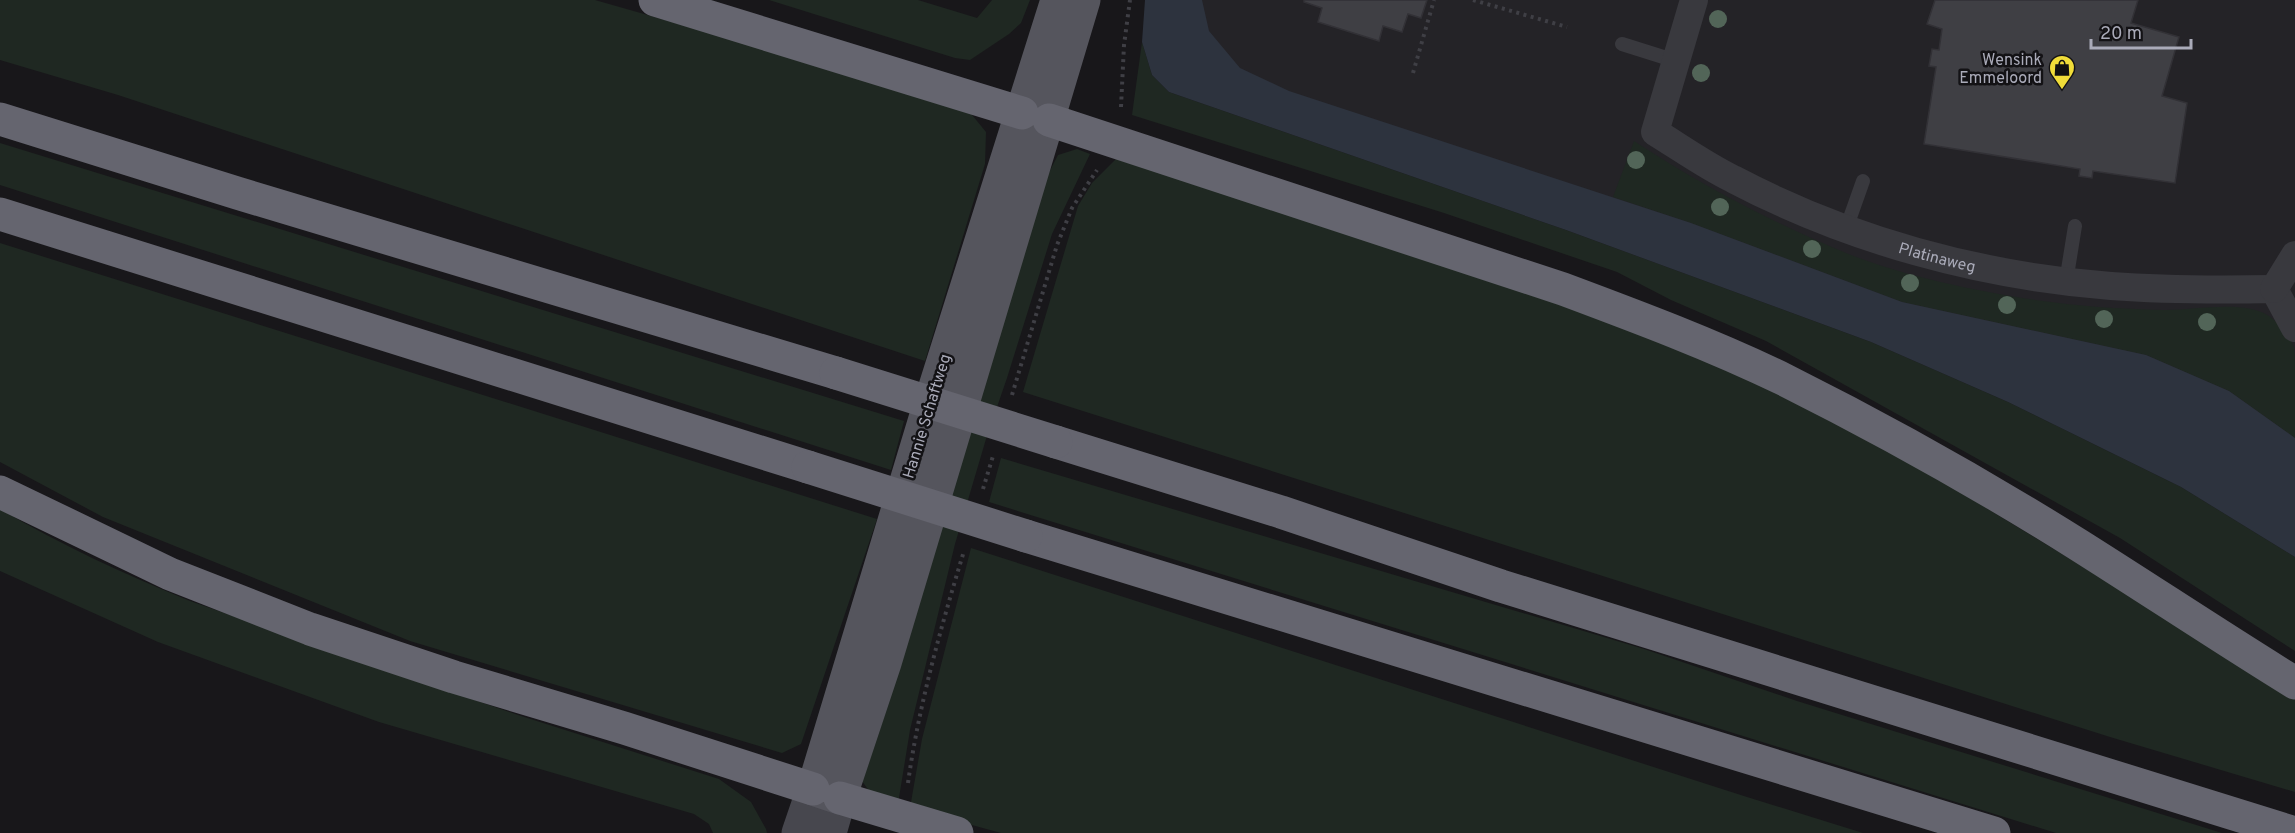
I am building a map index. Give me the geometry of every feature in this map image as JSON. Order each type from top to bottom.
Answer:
[{"type":"highway","points":[[655,0],[1035,116],[1563,289],[1717,349],[1784,380],[1927,455],[2076,544],[2295,683]]},
{"type":"highway","points":[[0,119],[836,373],[1281,512],[1501,586],[2295,833]]},
{"type":"highway","points":[[0,214],[1026,536],[1994,833]]},
{"type":"highway","points":[[0,492],[170,574],[310,629],[454,677],[957,833]]},
{"type":"main road","name":"Hannie Schaftweg","points":[[798,833],[826,793],[885,663],[933,499],[1035,116],[1057,0]]},
{"type":"main road","name":"Hannie Schaftweg","points":[[1035,116],[1084,0]]},
{"type":"main road","name":"Hannie Schaftweg","points":[[826,793],[830,833]]},
{"type":"street","points":[[1677,61],[1694,0]]},
{"type":"street","name":"Platinaweg","points":[[1677,61],[1655,132],[1731,179],[1846,229],[1931,256],[2024,276],[2066,282],[2152,289],[2274,289]]},
{"type":"street","points":[[2295,255],[2274,289],[2295,328]]},
{"type":"lane","points":[[1622,44],[1677,61]]},
{"type":"lane","points":[[1846,229],[1863,181]]},
{"type":"lane","points":[[2066,282],[2075,226]]},
{"type":"path","points":[[1118,116],[1130,0]]},
{"type":"path","points":[[1413,73],[1434,0]]},
{"type":"path","points":[[1473,0],[1567,27]]},
{"type":"path","points":[[1009,405],[1057,245],[1072,208],[1102,162]]},
{"type":"path","points":[[981,496],[995,450]]},
{"type":"path","points":[[907,787],[916,734],[967,541]]},
{"type":"shaded area","points":[[0,0],[595,0],[938,98],[968,110],[986,132],[985,164],[925,361],[118,95],[0,60]]},
{"type":"shaded area","points":[[769,0],[918,0],[977,18],[992,0],[1030,0],[1021,23],[1009,34],[970,60],[955,58]]},
{"type":"shaded area","points":[[1145,0],[1202,0],[1209,31],[1240,68],[1289,91],[1691,223],[1902,302],[2146,355],[2229,391],[2295,438],[2295,557],[2181,487],[2008,402],[1871,342],[1566,230],[1169,92],[1152,75],[1142,42]]},
{"type":"shaded area","points":[[1175,0],[2295,0],[2295,512],[1198,69]]},
{"type":"shaded area","points":[[1142,42],[1152,75],[1169,92],[1566,230],[1871,342],[2008,402],[2181,487],[2295,557],[2295,651],[2120,538],[1766,341],[1671,300],[1617,272],[1444,213],[1132,115]]},
{"type":"shaded area","points":[[1634,141],[1711,188],[1792,229],[1869,262],[1916,276],[1987,292],[2067,304],[2162,310],[2232,307],[2258,311],[2276,322],[2287,334],[2294,347],[2295,438],[2229,391],[2146,355],[1902,302],[1691,223],[1613,197]]},
{"type":"shaded area","points":[[0,143],[904,421],[891,470],[0,185]]},
{"type":"shaded area","points":[[1077,149],[1090,154],[1052,234],[986,439],[955,544],[910,730],[898,804],[874,798],[862,781],[1041,188],[1058,155]]},
{"type":"shaded area","points":[[1119,156],[1508,275],[1845,422],[2295,696],[2295,792],[2110,737],[1023,392],[1078,206],[1092,183]]},
{"type":"shaded area","points":[[0,243],[877,519],[801,744],[782,753],[410,641],[103,517],[0,462]]},
{"type":"shaded area","points":[[1001,458],[1644,649],[1797,701],[2222,833],[2056,833],[989,502]]},
{"type":"shaded area","points":[[0,509],[93,558],[190,601],[518,715],[719,779],[751,802],[767,833],[713,833],[709,824],[694,814],[379,722],[158,642],[0,571]]},
{"type":"shaded area","points":[[971,548],[1863,833],[1001,833],[910,808],[922,739]]},
{"type":"building","points":[[1304,0],[1427,0],[1421,18],[1408,14],[1402,32],[1383,26],[1379,41],[1318,22],[1322,8],[1304,2]]},
{"type":"building","points":[[1935,0],[2138,0],[2131,23],[2179,37],[2162,96],[2187,103],[2175,183],[2093,171],[2092,178],[2079,176],[2080,169],[1924,144],[1936,67],[1929,66],[1932,49],[1939,50],[1942,29],[1927,24]]},
{"type":"place","name":"Wensink Emmeloord","points":[[2062,91]]}]
